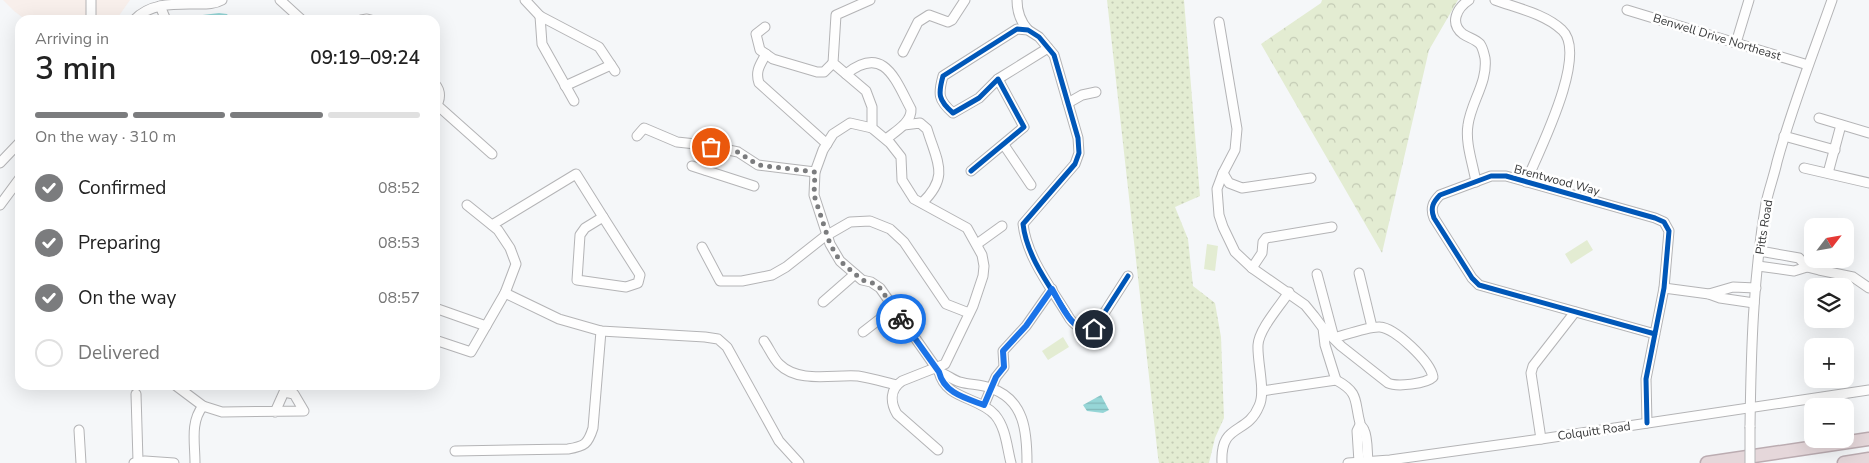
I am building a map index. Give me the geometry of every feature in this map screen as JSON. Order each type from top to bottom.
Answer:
[{"type":"highway","points":[[1707,463],[1869,439]]},
{"type":"highway","points":[[1844,463],[1869,459]]},
{"type":"street","points":[[91,0],[91,15]]},
{"type":"street","points":[[141,15],[148,10],[160,6],[213,3],[222,0]]},
{"type":"street","points":[[280,0],[296,15]]},
{"type":"street","points":[[525,0],[540,16],[598,47],[613,68],[565,86]]},
{"type":"street","points":[[765,27],[756,34],[760,50],[773,59],[817,72],[824,72],[833,63],[836,15],[870,0]]},
{"type":"street","points":[[903,52],[918,22],[928,15],[948,22],[952,20],[965,0]]},
{"type":"street","points":[[1017,0],[1017,12],[1023,24],[1028,30],[1039,37],[1054,55],[1078,138],[1079,153],[1074,164],[1023,224],[1027,246],[1074,324],[1086,330],[1092,330],[1128,276]]},
{"type":"street","points":[[1469,0],[1460,6],[1456,15],[1457,25],[1463,34],[1474,39],[1481,46],[1486,66],[1468,125],[1469,146],[1476,182]]},
{"type":"street","points":[[1495,0],[1544,18],[1562,30],[1570,42],[1569,67],[1560,100],[1526,182]]},
{"type":"street","points":[[1736,42],[1749,0]]},
{"type":"street","name":"Pitts Road","points":[[1750,463],[1751,353],[1754,304],[1767,202],[1784,136],[1832,0]]},
{"type":"street","points":[[160,6],[164,15]]},
{"type":"street","name":"Benwell Drive Northeast","points":[[1627,10],[1808,65]]},
{"type":"street","points":[[540,16],[542,44],[574,101]]},
{"type":"street","points":[[1218,22],[1237,129],[1235,150],[1217,189],[1219,215],[1235,252],[1252,268],[1305,304],[1322,328],[1341,346],[1388,383],[1395,386],[1425,381],[1433,377],[1430,368],[1419,354],[1382,327],[1372,327],[1334,338]]},
{"type":"street","points":[[1028,30],[1017,29],[943,76],[940,90],[943,104],[953,113],[978,98],[998,79],[1048,48]]},
{"type":"street","points":[[766,54],[757,69],[756,76],[759,84],[826,144]]},
{"type":"street","points":[[833,63],[866,91],[872,107],[872,128]]},
{"type":"street","points":[[846,74],[864,64],[880,63],[886,66],[912,109],[912,114],[904,125],[886,140]]},
{"type":"street","points":[[971,171],[1024,128],[998,79]]},
{"type":"street","points":[[1068,103],[1082,95],[1096,92]]},
{"type":"street","points":[[440,109],[492,154]]},
{"type":"street","points":[[1819,118],[1869,133]]},
{"type":"street","points":[[938,450],[897,414],[892,401],[893,390],[896,385],[908,377],[937,370],[945,364],[970,314],[983,276],[982,255],[967,228],[914,199],[902,180],[901,157],[886,140],[872,128],[850,123],[833,134],[826,144],[815,172],[814,195],[830,244],[840,261],[862,280],[871,282],[880,288],[937,370],[940,379],[948,388],[957,395],[984,405],[993,414],[1002,427],[1011,463]]},
{"type":"street","points":[[904,125],[920,123],[924,125],[938,163],[940,177],[922,203]]},
{"type":"street","points":[[1828,172],[1842,125]]},
{"type":"street","points":[[638,136],[644,128],[677,142],[738,152],[758,165],[815,172]]},
{"type":"street","points":[[1784,136],[1835,150]]},
{"type":"street","points":[[1004,145],[1031,185]]},
{"type":"street","points":[[0,163],[15,147]]},
{"type":"street","points":[[705,170],[711,147]]},
{"type":"street","points":[[692,166],[754,186]]},
{"type":"street","points":[[1804,168],[1869,183]]},
{"type":"street","points":[[1223,173],[1230,183],[1242,188],[1311,178]]},
{"type":"street","points":[[492,225],[576,174],[604,217],[640,275],[638,283],[626,287],[577,280],[580,234],[585,228],[604,217]]},
{"type":"street","name":"Brentwood Way","points":[[1646,423],[1646,379],[1655,334],[1664,288],[1669,231],[1664,222],[1506,176],[1491,176],[1440,195],[1434,201],[1432,208],[1434,218],[1472,278],[1480,285],[1655,334]]},
{"type":"street","points":[[0,205],[15,185]]},
{"type":"street","points":[[440,342],[471,352],[505,293],[516,264],[510,248],[498,230],[467,205]]},
{"type":"street","points":[[702,247],[720,281],[742,281],[772,275],[786,268],[827,235],[850,222],[870,221],[890,229],[904,242],[946,304],[970,314]]},
{"type":"street","points":[[977,244],[1002,226]]},
{"type":"street","points":[[1252,268],[1262,254],[1263,242],[1266,238],[1332,227]]},
{"type":"street","points":[[1760,251],[1799,258],[1804,264]]},
{"type":"street","points":[[1758,266],[1794,271],[1804,268]]},
{"type":"street","points":[[1812,268],[1853,277],[1869,288]]},
{"type":"street","points":[[1359,273],[1372,327]]},
{"type":"street","points":[[823,302],[855,274]]},
{"type":"street","points":[[1317,274],[1334,338]]},
{"type":"street","points":[[1709,294],[1733,287],[1756,288]]},
{"type":"street","points":[[1664,288],[1709,294],[1720,298],[1754,304]]},
{"type":"street","points":[[984,405],[996,377],[1004,367],[1003,351],[1026,326],[1052,289]]},
{"type":"street","points":[[1222,463],[1222,447],[1227,437],[1256,414],[1260,404],[1262,391],[1258,344],[1261,334],[1289,292]]},
{"type":"street","points":[[505,293],[558,318],[602,331],[705,337],[718,340],[727,346],[779,441],[799,463]]},
{"type":"street","points":[[864,332],[894,308]]},
{"type":"street","points":[[440,310],[486,326]]},
{"type":"street","points":[[1541,439],[1531,373],[1533,366],[1576,312]]},
{"type":"street","points":[[1322,328],[1325,345],[1336,380]]},
{"type":"street","points":[[455,451],[568,449],[580,447],[589,440],[593,428],[602,331]]},
{"type":"street","points":[[764,341],[779,364],[795,373],[815,377],[835,375],[860,376],[896,385]]},
{"type":"street","points":[[937,370],[951,379],[991,388],[1008,398],[1017,408],[1022,418],[1027,439],[1027,463]]},
{"type":"street","points":[[1262,391],[1336,380],[1345,385],[1353,393],[1357,402],[1360,425],[1364,430],[1363,462]]},
{"type":"street","points":[[182,390],[203,406],[222,412],[275,412]]},
{"type":"street","name":"Colquitt Road","points":[[1348,463],[1541,439],[1869,390]]},
{"type":"street","points":[[136,394],[136,462],[174,463]]},
{"type":"street","points":[[195,463],[194,424],[196,415],[203,406]]},
{"type":"street","points":[[79,430],[81,463]]},
{"type":"shaded area","points":[[3,0],[130,0],[120,15],[19,15]]},
{"type":"green space","points":[[1107,0],[1184,0],[1200,196],[1175,207],[1188,239],[1193,286],[1215,303],[1221,337],[1224,418],[1215,438],[1209,463],[1159,463]]},
{"type":"green space","points":[[1322,0],[1458,0],[1429,50],[1382,253],[1261,44],[1321,3]]},
{"type":"green space","points":[[1587,240],[1593,250],[1571,264],[1565,254]]},
{"type":"green space","points":[[1207,244],[1218,246],[1215,271],[1204,269]]},
{"type":"green space","points":[[1063,337],[1069,347],[1048,360],[1042,351]]},
{"type":"water","points":[[219,13],[228,15],[203,15]]},
{"type":"water","points":[[1101,395],[1109,410],[1103,413],[1087,411],[1083,405]]},
{"type":"cycle path","points":[[971,171],[1024,127],[998,79],[979,98],[953,113],[944,104],[940,96],[943,76],[1017,29],[1028,30],[1039,37],[1054,55],[1078,138],[1079,153],[1075,164],[1023,224],[1030,250],[1035,262],[1070,319],[1084,329],[1094,329],[1128,276]]},
{"type":"cycle path","points":[[1647,423],[1646,379],[1664,288],[1669,231],[1664,222],[1506,176],[1491,176],[1440,195],[1434,203],[1432,208],[1434,218],[1472,278],[1479,285],[1655,334]]},
{"type":"way so far","points":[[711,147],[738,152],[758,165],[815,172],[814,195],[830,244],[840,261],[862,280],[871,282],[880,288],[901,319]]},
{"type":"route","points":[[901,319],[939,372],[940,379],[948,388],[957,395],[984,405],[996,377],[1004,367],[1003,351],[1026,326],[1052,289],[1074,324],[1086,330],[1094,329]]}]
